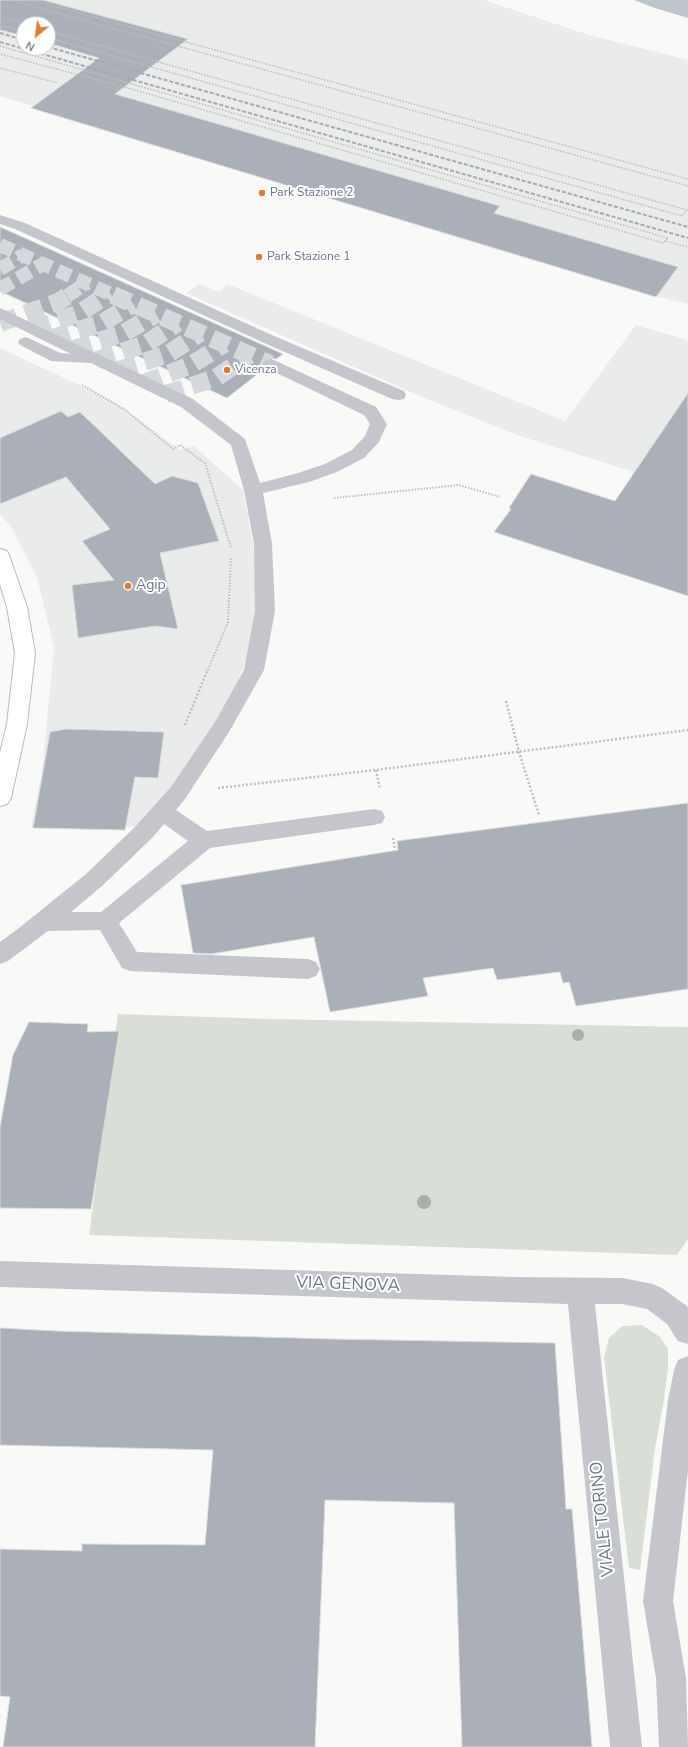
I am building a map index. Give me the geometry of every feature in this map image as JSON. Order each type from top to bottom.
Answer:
[{"type":"main road","points":[[0,555],[17,607],[25,653],[17,724],[0,798]]},
{"type":"street","points":[[0,219],[20,226],[268,339],[398,395]]},
{"type":"street","points":[[0,313],[187,404],[239,443],[258,515],[263,544],[265,611],[254,670],[222,727],[178,793],[144,832],[94,880],[0,954]]},
{"type":"street","points":[[0,328],[57,358],[97,360]]},
{"type":"street","points":[[252,490],[303,478],[338,465],[358,454],[373,438],[379,424],[370,411],[270,364]]},
{"type":"street","points":[[162,812],[204,840]]},
{"type":"street","points":[[42,922],[106,921],[204,840],[374,817]]},
{"type":"street","points":[[106,921],[130,961],[308,969]]},
{"type":"street","name":"VIA GENOVA","points":[[0,1274],[622,1291],[653,1297],[684,1319]]},
{"type":"street","name":"VIALE TORINO","points":[[580,1291],[626,1747]]},
{"type":"street","points":[[675,1747],[679,1678],[658,1601],[682,1400],[688,1370]]},
{"type":"path","points":[[10,0],[688,186]]},
{"type":"path","points":[[32,0],[688,179]]},
{"type":"path","points":[[0,17],[16,22]]},
{"type":"path","points":[[0,25],[16,29]]},
{"type":"path","points":[[56,33],[687,210],[685,213]]},
{"type":"path","points":[[56,40],[674,214],[682,216],[685,213],[688,214]]},
{"type":"path","points":[[0,46],[668,238],[665,241]]},
{"type":"path","points":[[0,54],[121,86],[663,243],[665,241],[688,247]]},
{"type":"path","points":[[0,68],[58,83]]},
{"type":"path","points":[[334,498],[459,485],[500,497]]},
{"type":"path","points":[[222,517],[258,515]]},
{"type":"path","points":[[506,701],[519,752],[539,815]]},
{"type":"shaded area","points":[[0,0],[484,0],[589,35],[688,60],[688,304],[659,297],[628,284],[0,96]]},
{"type":"shaded area","points":[[634,0],[688,0],[688,18],[655,8]]},
{"type":"shaded area","points":[[199,284],[219,292],[227,284],[565,421],[636,325],[688,340],[688,489],[517,435],[422,397],[186,293]]},
{"type":"shaded area","points":[[0,348],[113,401],[180,450],[194,446],[243,490],[255,555],[257,632],[221,723],[145,827],[31,827],[42,772],[54,648],[37,577],[10,525],[0,515]]},
{"type":"shaded area","points":[[118,1014],[270,1019],[688,1027],[688,1239],[677,1255],[89,1235]]},
{"type":"shaded area","points":[[642,1325],[660,1337],[668,1349],[668,1368],[655,1448],[640,1570],[629,1568],[604,1357],[609,1338],[622,1326]]},
{"type":"building","points":[[0,0],[43,0],[188,39],[115,94],[500,206],[494,213],[678,267],[656,297],[31,108],[99,58],[56,45],[56,16],[16,16],[16,34],[0,30]]},
{"type":"building","points":[[0,227],[283,354],[276,359],[270,358],[263,360],[261,365],[264,369],[227,398],[0,291]]},
{"type":"building","points":[[688,393],[688,596],[494,532],[511,509],[509,508],[531,474],[615,501]]},
{"type":"building","points":[[61,411],[68,417],[80,412],[155,484],[172,476],[198,483],[219,541],[160,553],[178,629],[155,626],[78,638],[72,585],[114,580],[82,541],[110,529],[66,477],[0,504],[0,438]]},
{"type":"building","points":[[66,729],[164,732],[158,778],[135,777],[125,830],[33,828],[50,732]]},
{"type":"building","points":[[688,803],[688,989],[576,1006],[569,982],[563,983],[560,972],[497,980],[493,968],[423,978],[428,996],[330,1012],[314,937],[211,954],[193,953],[181,885],[398,850],[397,841]]},
{"type":"building","points":[[29,1022],[88,1024],[87,1032],[119,1031],[91,1209],[0,1208],[0,1127],[13,1055]]},
{"type":"building","points":[[0,1328],[331,1339],[555,1343],[566,1509],[572,1509],[592,1747],[462,1747],[454,1503],[325,1500],[315,1747],[3,1747],[10,1697],[0,1696],[0,1549],[82,1551],[82,1544],[205,1545],[213,1450],[0,1445]]},
{"type":"tunnel","points":[[0,245],[23,255]]},
{"type":"tunnel","points":[[0,269],[23,255]]},
{"type":"tunnel","points":[[23,255],[43,264]]},
{"type":"tunnel","points":[[0,289],[43,264]]},
{"type":"tunnel","points":[[43,264],[86,283]]},
{"type":"tunnel","points":[[67,296],[86,283]]},
{"type":"tunnel","points":[[86,283],[109,293]]},
{"type":"tunnel","points":[[106,296],[109,293]]},
{"type":"tunnel","points":[[109,293],[115,296]]},
{"type":"tunnel","points":[[0,323],[58,302],[69,295]]},
{"type":"tunnel","points":[[33,329],[80,313],[107,295]]},
{"type":"tunnel","points":[[113,295],[177,323]]},
{"type":"tunnel","points":[[52,338],[102,323],[133,304]]},
{"type":"tunnel","points":[[74,349],[124,333],[156,314]]},
{"type":"tunnel","points":[[97,360],[146,344],[177,323]]},
{"type":"tunnel","points":[[177,323],[200,333]]},
{"type":"tunnel","points":[[119,370],[168,354],[200,333]]},
{"type":"tunnel","points":[[200,333],[270,364]]},
{"type":"tunnel","points":[[144,383],[191,365],[224,344]]},
{"type":"tunnel","points":[[166,394],[216,378],[249,355]]},
{"type":"railway","points":[[0,33],[16,38]]},
{"type":"railway","points":[[0,42],[688,238]]},
{"type":"railway","points":[[56,49],[688,227]]},
{"type":"place","name":"Park Stazione 2","points":[[262,193]]},
{"type":"place","name":"Park Stazione 1","points":[[259,257]]},
{"type":"place","name":"Vicenza","points":[[227,370]]},
{"type":"place","name":"Agip","points":[[128,586]]}]
